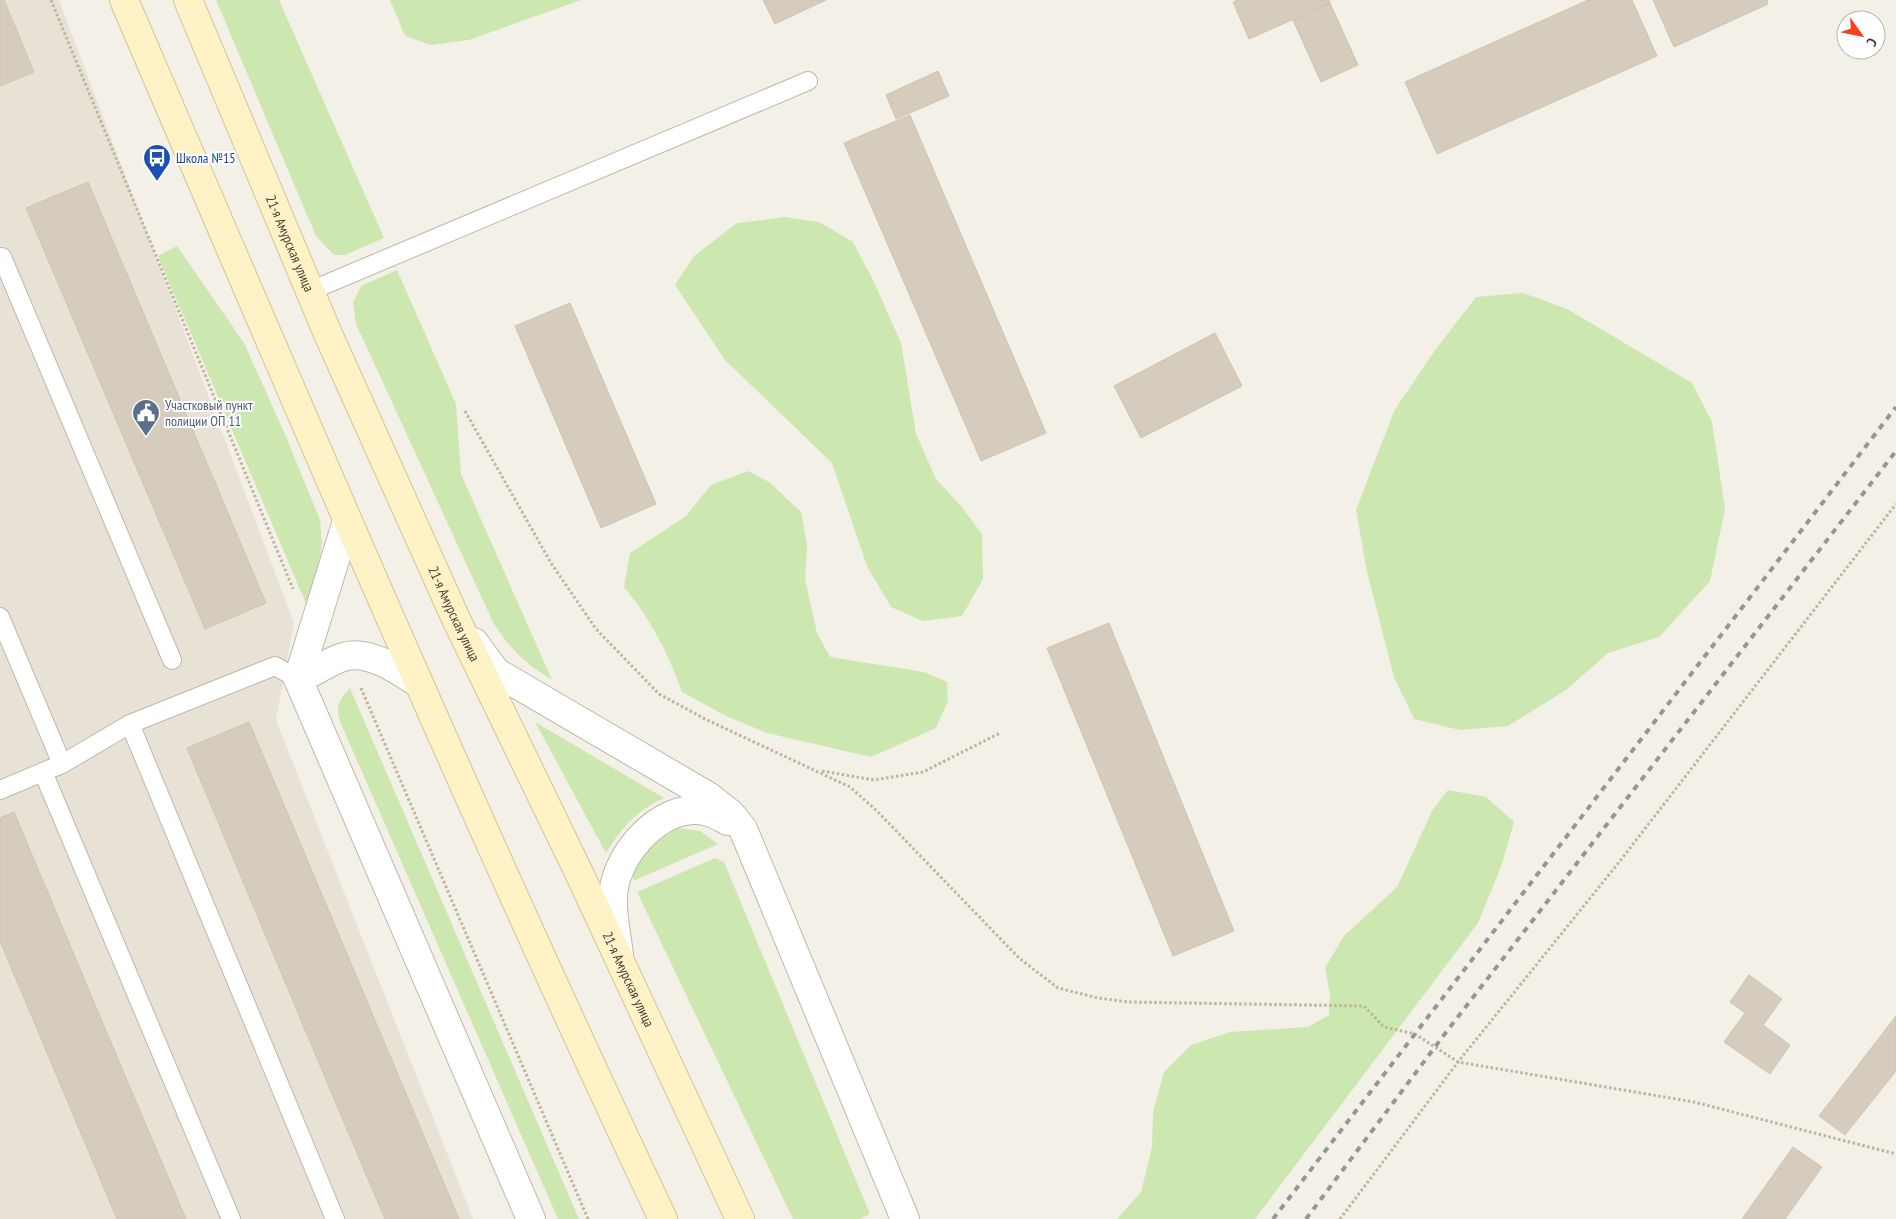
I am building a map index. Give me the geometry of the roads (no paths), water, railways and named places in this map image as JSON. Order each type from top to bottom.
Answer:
[{"type":"main road","points":[[124,0],[418,683],[564,1011],[663,1219]]},
{"type":"main road","name":"21-я Амурская улица","points":[[188,0],[310,291],[456,619],[619,958],[740,1219]]},
{"type":"street","points":[[347,521],[298,679],[531,1219]]},
{"type":"street","points":[[456,619],[496,672],[708,796],[730,814],[743,829],[906,1219]]},
{"type":"street","points":[[298,679],[343,657],[355,656],[380,662],[418,683]]},
{"type":"street","points":[[619,958],[613,896],[622,863],[643,834],[665,817],[691,810],[710,811],[743,829]]},
{"type":"lane","points":[[310,291],[808,81]]},
{"type":"lane","points":[[0,258],[2,257],[172,660]]},
{"type":"lane","points":[[0,617],[62,764]]},
{"type":"lane","points":[[0,790],[62,764],[130,724],[275,666],[298,679]]},
{"type":"lane","points":[[130,724],[335,1219]]},
{"type":"lane","points":[[43,772],[231,1219]]},
{"type":"railway","points":[[1273,1219],[1896,407]]},
{"type":"railway","points":[[1306,1219],[1447,1031],[1896,451]]},
{"type":"place","name":"Школа №15","points":[[157,182]]},
{"type":"place","name":"Участковый пункт полиции ОП 11","points":[[146,437]]}]
